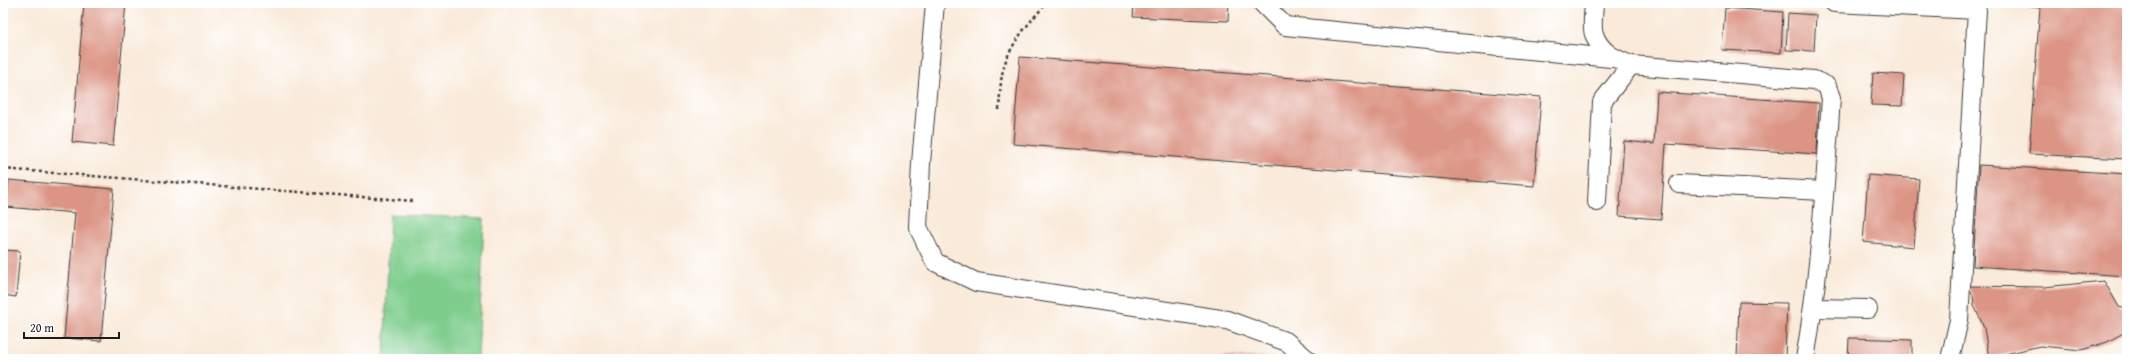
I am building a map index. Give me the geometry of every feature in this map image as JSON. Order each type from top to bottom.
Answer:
[{"type":"lane","points":[[935,3],[921,162],[918,227],[934,262],[976,282],[1227,320],[1287,342],[1308,359]]},
{"type":"lane","points":[[1262,3],[1285,26],[1611,58],[1631,65],[1814,80],[1822,82],[1827,86],[1831,98],[1814,308],[1805,359]]},
{"type":"lane","points":[[1594,3],[1593,34],[1611,58]]},
{"type":"lane","points":[[1834,3],[1977,10],[1959,320],[1950,359]]},
{"type":"lane","points":[[1597,202],[1602,102],[1631,65]]},
{"type":"lane","points":[[1679,184],[1824,191]]},
{"type":"lane","points":[[1814,308],[1868,309]]},
{"type":"path","points":[[999,110],[1003,69],[1012,48],[1033,18],[1047,3]]},
{"type":"path","points":[[3,169],[414,200]]},
{"type":"green space","points":[[390,214],[484,219],[478,359],[384,359]]},
{"type":"building","points":[[84,3],[126,3],[113,146],[72,142]]},
{"type":"building","points":[[1134,3],[1229,3],[1228,21],[1133,17]]},
{"type":"building","points":[[2005,3],[2127,3],[2127,159],[2029,154],[2040,7]]},
{"type":"building","points":[[1725,8],[1783,12],[1781,53],[1722,50]]},
{"type":"building","points":[[1788,13],[1816,15],[1814,51],[1786,50]]},
{"type":"building","points":[[1020,57],[1541,97],[1534,186],[1013,144]]},
{"type":"building","points":[[1873,73],[1904,75],[1902,106],[1871,105]]},
{"type":"building","points":[[1657,92],[1819,103],[1817,154],[1666,144],[1661,219],[1619,216],[1624,141],[1654,144]]},
{"type":"building","points":[[1979,165],[2127,174],[2127,276],[1973,266]]},
{"type":"building","points":[[1868,175],[1919,179],[1914,247],[1863,242]]},
{"type":"building","points":[[9,180],[114,189],[101,341],[64,338],[75,213],[6,207]]},
{"type":"building","points":[[3,250],[20,251],[16,297],[3,295]]},
{"type":"building","points":[[2104,281],[2119,307],[2127,309],[2127,331],[2107,342],[2082,350],[2040,346],[1989,358],[1984,328],[1974,305],[1973,295],[1968,286],[2044,287]]},
{"type":"building","points":[[1739,302],[1787,303],[1785,359],[1737,359]]},
{"type":"building","points":[[1849,338],[1912,340],[1912,359],[1848,359]]},
{"type":"building","points":[[1222,356],[1277,358],[1277,359],[1222,359]]}]
